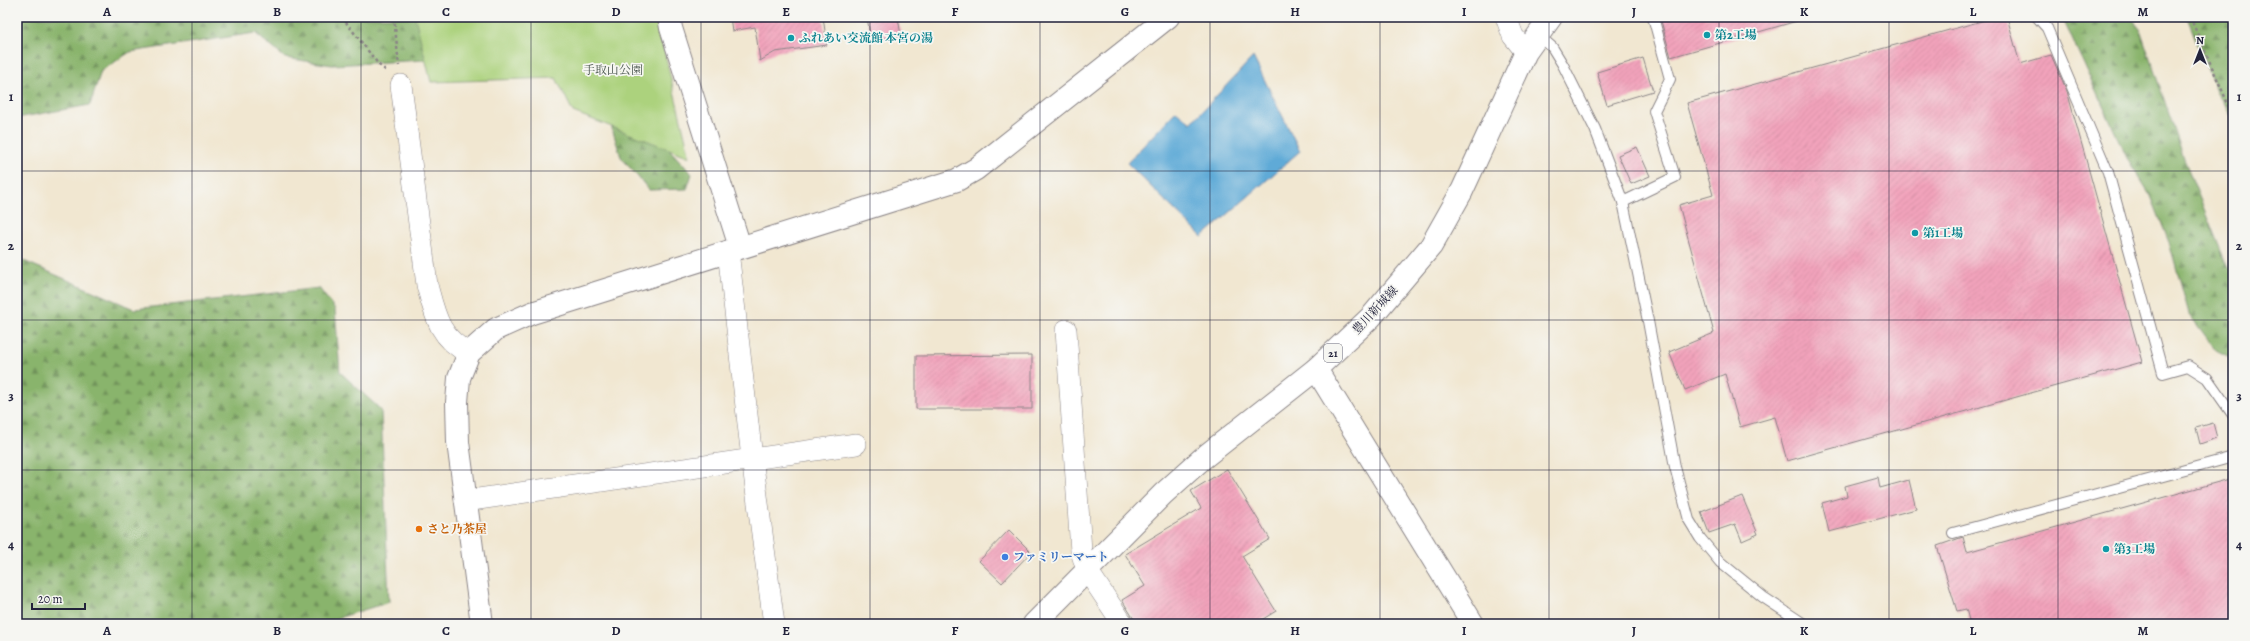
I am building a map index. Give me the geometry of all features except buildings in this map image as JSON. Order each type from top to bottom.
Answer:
[{"type":"street","points":[[669,17],[673,36],[734,249],[752,458],[774,624]]},
{"type":"street","points":[[482,624],[465,501],[457,402],[459,378],[469,353],[496,329],[532,313],[957,180],[976,169],[1168,17]]},
{"type":"street","points":[[1506,17],[1513,36],[1532,43]]},
{"type":"street","name":"豊川新城線","points":[[1034,624],[1163,494],[1203,458],[1316,369],[1371,317],[1431,246],[1462,191],[1532,43],[1551,17]]},
{"type":"street","points":[[401,85],[427,285],[434,312],[442,331],[456,347],[469,353]]},
{"type":"street","points":[[1066,330],[1081,551],[1087,570],[1123,624]]},
{"type":"street","points":[[1316,369],[1473,624]]},
{"type":"street","points":[[465,501],[856,444]]},
{"type":"lane","points":[[1623,202],[1675,177],[1654,111],[1670,79],[1653,17]]},
{"type":"lane","points":[[2037,17],[2047,28],[2108,172],[2163,373],[2188,366],[2207,378],[2233,415]]},
{"type":"lane","points":[[1532,43],[1552,47],[1563,65],[1595,129],[1623,202],[1648,321],[1675,467],[1689,520],[1700,538],[1720,562],[1763,597],[1804,624]]},
{"type":"lane","points":[[1953,533],[2233,457]]},
{"type":"path","points":[[342,17],[379,65],[401,85]]},
{"type":"path","points":[[394,17],[401,85]]},
{"type":"path","points":[[2190,17],[2233,115]]},
{"type":"green space","points":[[17,17],[576,17],[657,136],[692,174],[687,189],[649,190],[621,157],[594,72],[444,59],[332,65],[285,58],[255,33],[130,52],[101,71],[90,105],[17,118]]},
{"type":"green space","name":"手取山公園","points":[[415,17],[656,17],[690,157],[573,112],[556,78],[431,82]]},
{"type":"green space","points":[[2062,17],[2130,17],[2140,29],[2186,164],[2227,266],[2233,273],[2233,359],[2216,350],[2189,314],[2170,245],[2151,196],[2127,158]]},
{"type":"green space","points":[[2187,17],[2233,17],[2233,119],[2216,91]]},
{"type":"green space","points":[[17,258],[134,309],[319,288],[335,309],[340,372],[381,410],[389,602],[319,624],[17,624]]},
{"type":"water","points":[[1253,57],[1300,151],[1202,237],[1127,163],[1176,111],[1191,123]]},
{"type":"place","name":"第2工場","points":[[1707,35]]},
{"type":"place","name":"ふれあい交流館 本宮の湯","points":[[791,38]]},
{"type":"place","name":"第1工場","points":[[1915,233]]},
{"type":"place","name":"さと乃茶屋","points":[[419,529]]},
{"type":"place","name":"第3工場","points":[[2106,549]]},
{"type":"place","name":"ファミリーマート","points":[[1005,557]]}]
